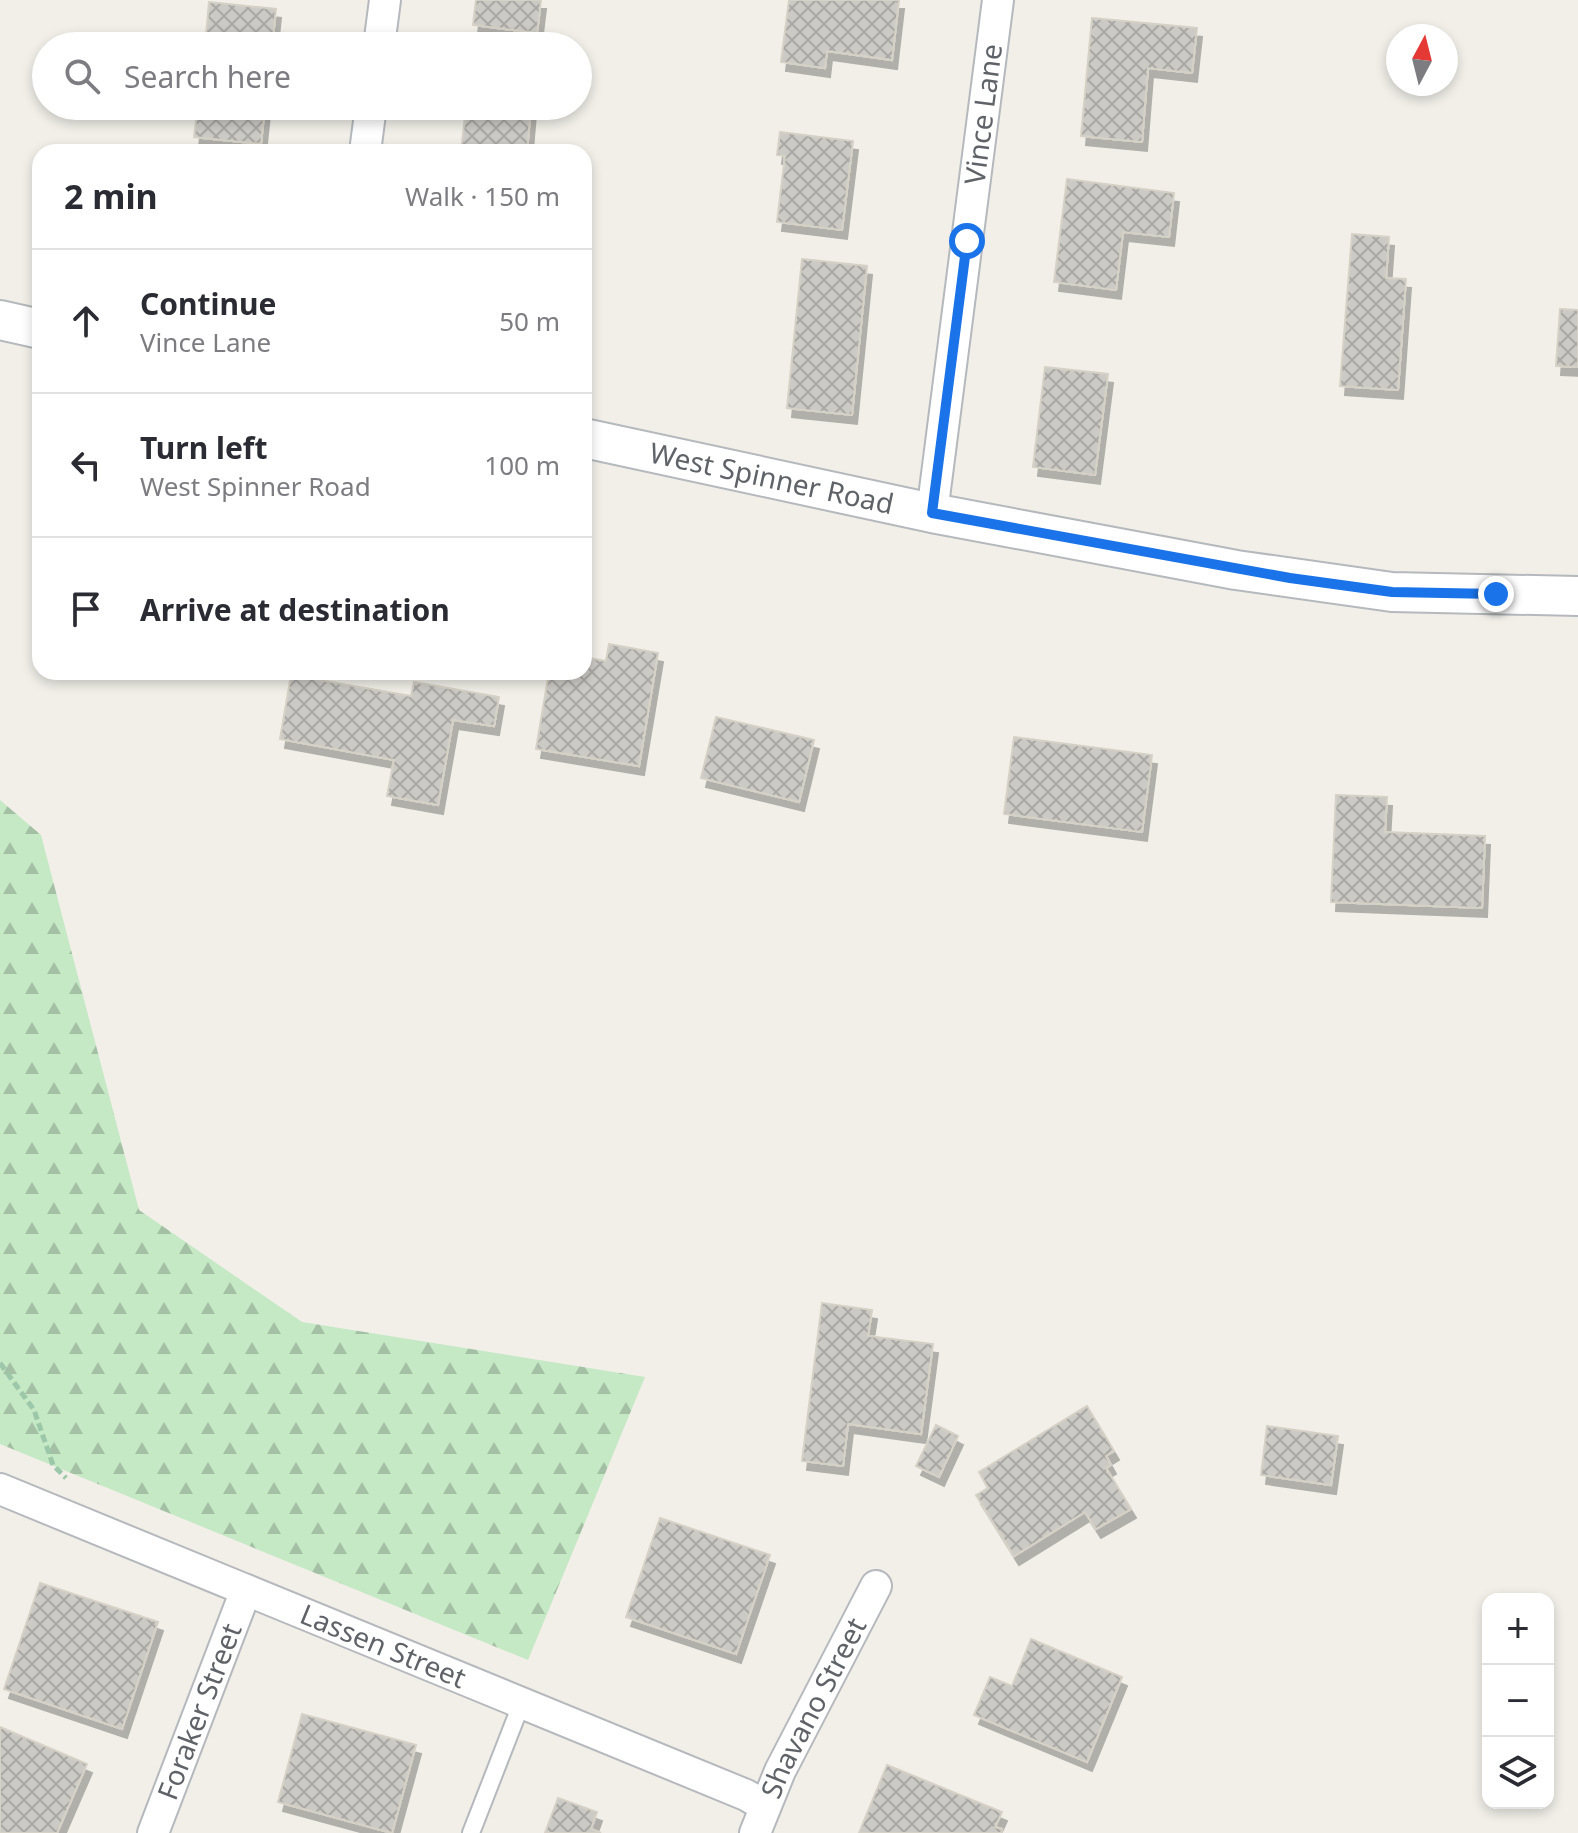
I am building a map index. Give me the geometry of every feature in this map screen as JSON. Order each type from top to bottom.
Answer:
[{"type":"street","points":[[381,32],[385,0]]},
{"type":"street","name":"Vince Lane","points":[[932,513],[998,0]]},
{"type":"street","points":[[366,144],[369,120]]},
{"type":"street","points":[[0,320],[32,327]]},
{"type":"street","name":"West Spinner Road","points":[[592,440],[932,513],[1236,570],[1392,592],[1578,596]]},
{"type":"street","name":"Lassen Street","points":[[0,1489],[746,1795],[760,1820]]},
{"type":"street","name":"Shavano Street","points":[[760,1820],[780,1771],[876,1586]]},
{"type":"street","name":"Foraker Street","points":[[153,1833],[246,1590]]},
{"type":"lane","points":[[471,1833],[522,1702]]},
{"type":"path","points":[[0,1363],[34,1410],[53,1465],[68,1480]]},
{"type":"green space","points":[[0,800],[41,835],[139,1210],[302,1322],[645,1377],[528,1660],[0,1444]]},
{"type":"building","points":[[476,0],[541,0],[537,32],[473,25]]},
{"type":"building","points":[[789,0],[899,0],[892,60],[827,51],[825,68],[781,62]]},
{"type":"building","points":[[209,2],[276,9],[274,32],[206,32]]},
{"type":"building","points":[[1092,18],[1197,28],[1192,73],[1148,68],[1142,142],[1081,136]]},
{"type":"building","points":[[196,120],[264,120],[261,144],[194,137]]},
{"type":"building","points":[[464,120],[530,120],[528,144],[462,144]]},
{"type":"building","points":[[780,132],[853,141],[842,230],[777,222],[785,156],[777,155]]},
{"type":"building","points":[[1067,179],[1174,193],[1169,237],[1123,232],[1116,290],[1054,282]]},
{"type":"building","points":[[1352,234],[1389,237],[1386,278],[1406,279],[1398,390],[1340,386]]},
{"type":"building","points":[[802,259],[867,266],[852,415],[787,408]]},
{"type":"building","points":[[1560,309],[1578,310],[1578,367],[1556,366]]},
{"type":"building","points":[[1045,367],[1108,374],[1095,475],[1033,467]]},
{"type":"building","points":[[609,644],[658,653],[639,766],[536,749],[548,680],[592,680],[592,658],[606,661]]},
{"type":"building","points":[[290,680],[320,680],[411,696],[414,682],[499,697],[494,726],[453,720],[438,805],[387,796],[394,760],[280,739]]},
{"type":"building","points":[[716,717],[814,740],[799,802],[701,778]]},
{"type":"building","points":[[1014,737],[1152,755],[1142,832],[1004,814]]},
{"type":"building","points":[[1336,795],[1387,797],[1385,832],[1485,836],[1482,908],[1331,902]]},
{"type":"building","points":[[822,1303],[872,1310],[868,1336],[933,1344],[921,1434],[848,1424],[843,1466],[802,1461]]},
{"type":"building","points":[[1087,1406],[1114,1451],[1106,1456],[1111,1465],[1106,1468],[1131,1509],[1096,1529],[1085,1512],[1014,1556],[976,1495],[988,1488],[979,1472]]},
{"type":"building","points":[[936,1425],[958,1436],[939,1477],[916,1466]]},
{"type":"building","points":[[1267,1426],[1338,1436],[1331,1485],[1261,1475]]},
{"type":"building","points":[[660,1518],[770,1555],[736,1654],[626,1617]]},
{"type":"building","points":[[40,1583],[158,1622],[122,1729],[4,1689]]},
{"type":"building","points":[[1031,1639],[1122,1677],[1087,1762],[974,1715],[990,1677],[1012,1686]]},
{"type":"building","points":[[302,1714],[416,1745],[392,1833],[278,1802]]},
{"type":"building","points":[[0,1727],[87,1764],[57,1833],[0,1833]]},
{"type":"building","points":[[887,1765],[1002,1812],[995,1827],[1002,1829],[1001,1833],[859,1833]]},
{"type":"building","points":[[558,1798],[597,1812],[591,1829],[601,1833],[545,1833]]},
{"type":"route","points":[[967,241],[932,513],[1290,578],[1392,592],[1496,594]]}]
